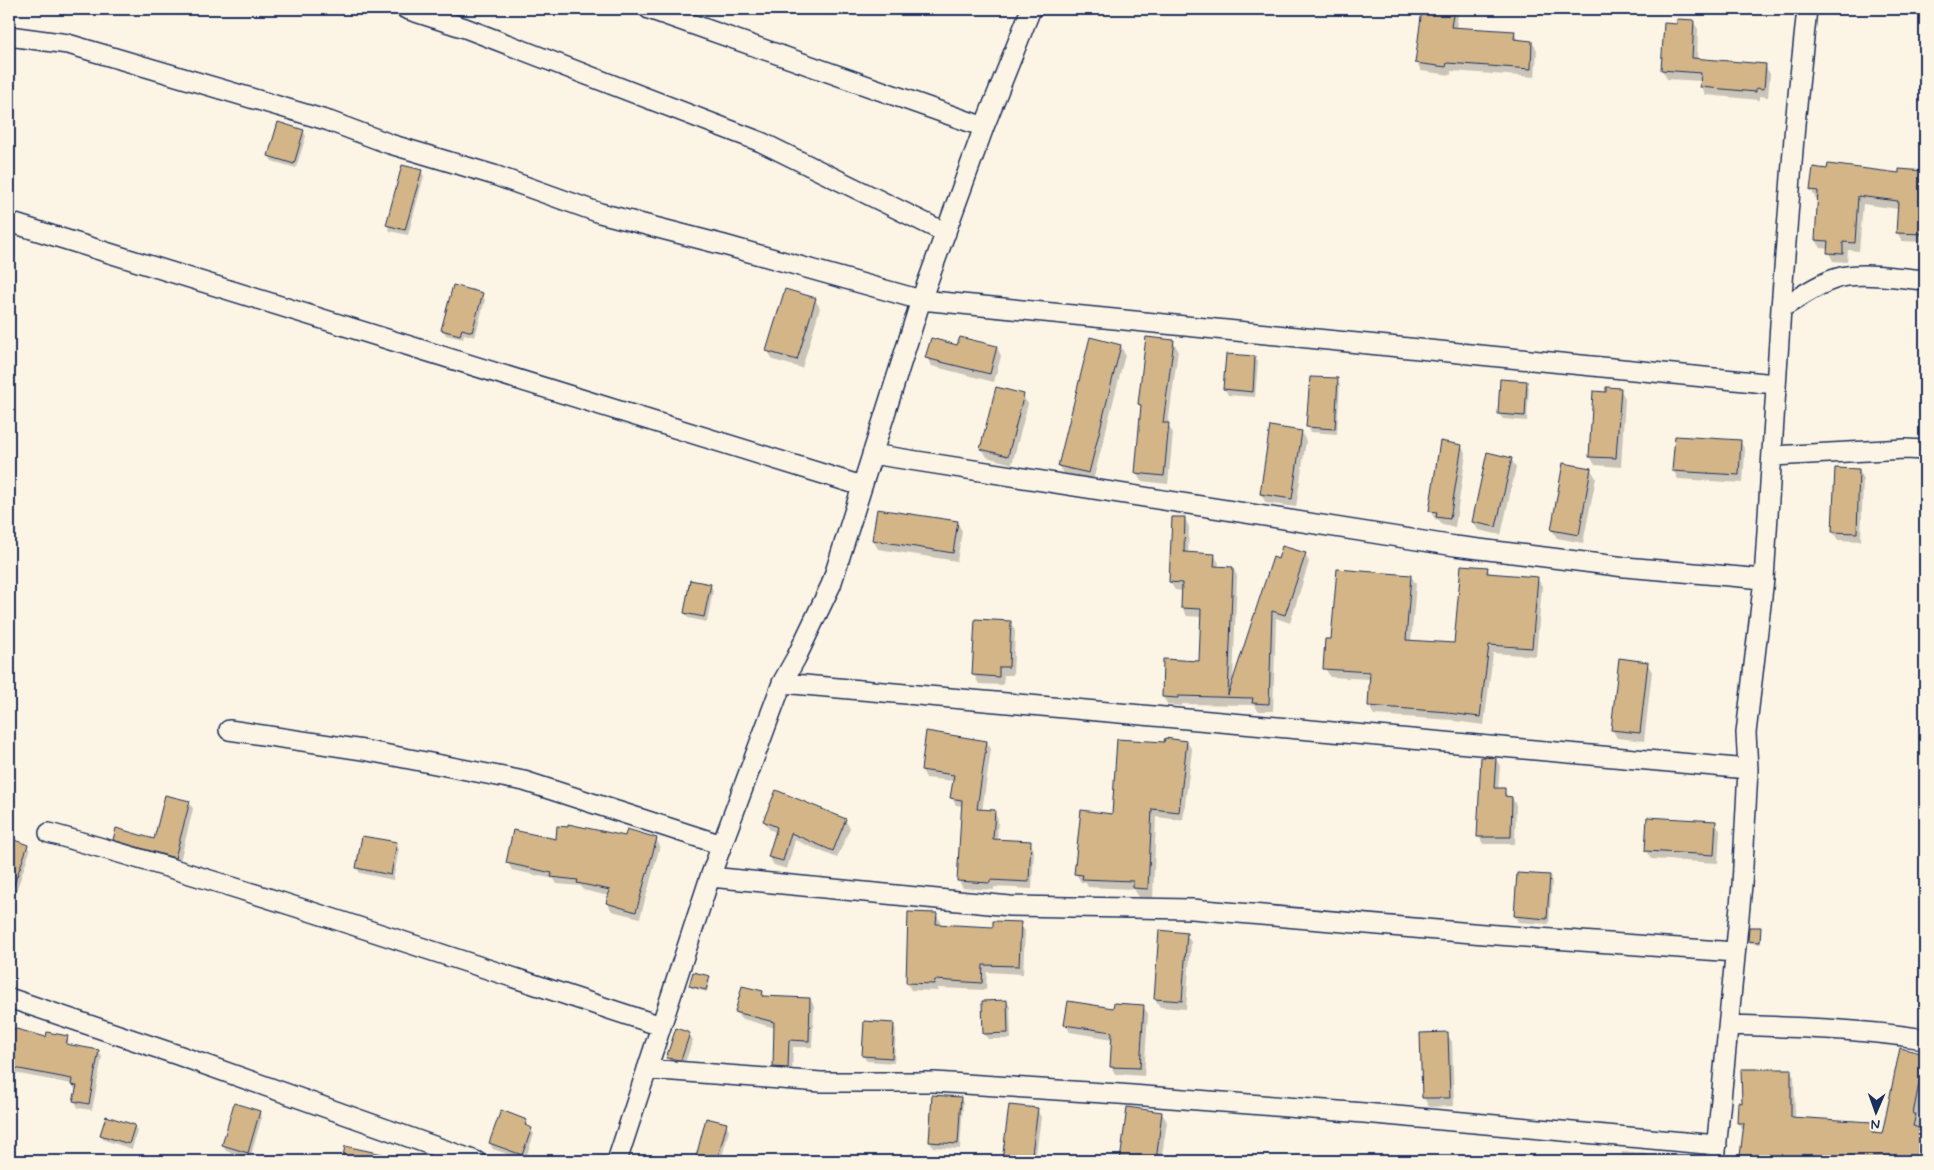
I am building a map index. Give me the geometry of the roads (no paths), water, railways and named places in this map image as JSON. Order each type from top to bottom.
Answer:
[{"type":"street","points":[[406,9],[465,28],[762,142],[946,233]]},
{"type":"street","points":[[649,9],[984,127]]},
{"type":"street","points":[[617,1161],[710,877],[782,683],[831,585],[921,300],[984,127],[1031,9]]},
{"type":"street","points":[[647,1069],[821,1082],[934,1082],[1364,1113],[1716,1153],[1742,885],[1748,769],[1746,733],[1764,579],[1775,384],[1803,9]]},
{"type":"street","points":[[9,36],[77,47],[329,121],[390,144],[494,175],[600,213],[724,245],[921,300],[1775,384]]},
{"type":"street","points":[[9,222],[862,486]]},
{"type":"street","points":[[1781,308],[1824,283],[1846,276],[1879,276],[1925,280]]},
{"type":"street","points":[[1772,456],[1904,449],[1925,450]]},
{"type":"street","points":[[872,454],[1456,546],[1625,567],[1764,579]]},
{"type":"street","points":[[782,683],[1748,769]]},
{"type":"street","points":[[228,730],[362,750],[524,781],[722,844]]},
{"type":"street","points":[[49,833],[121,853],[282,903],[661,1026]]},
{"type":"street","points":[[710,877],[1010,906],[1192,909],[1484,934],[1735,952]]},
{"type":"street","points":[[9,998],[175,1054],[476,1161]]},
{"type":"street","points":[[1729,1025],[1814,1028],[1893,1034],[1925,1039]]}]
